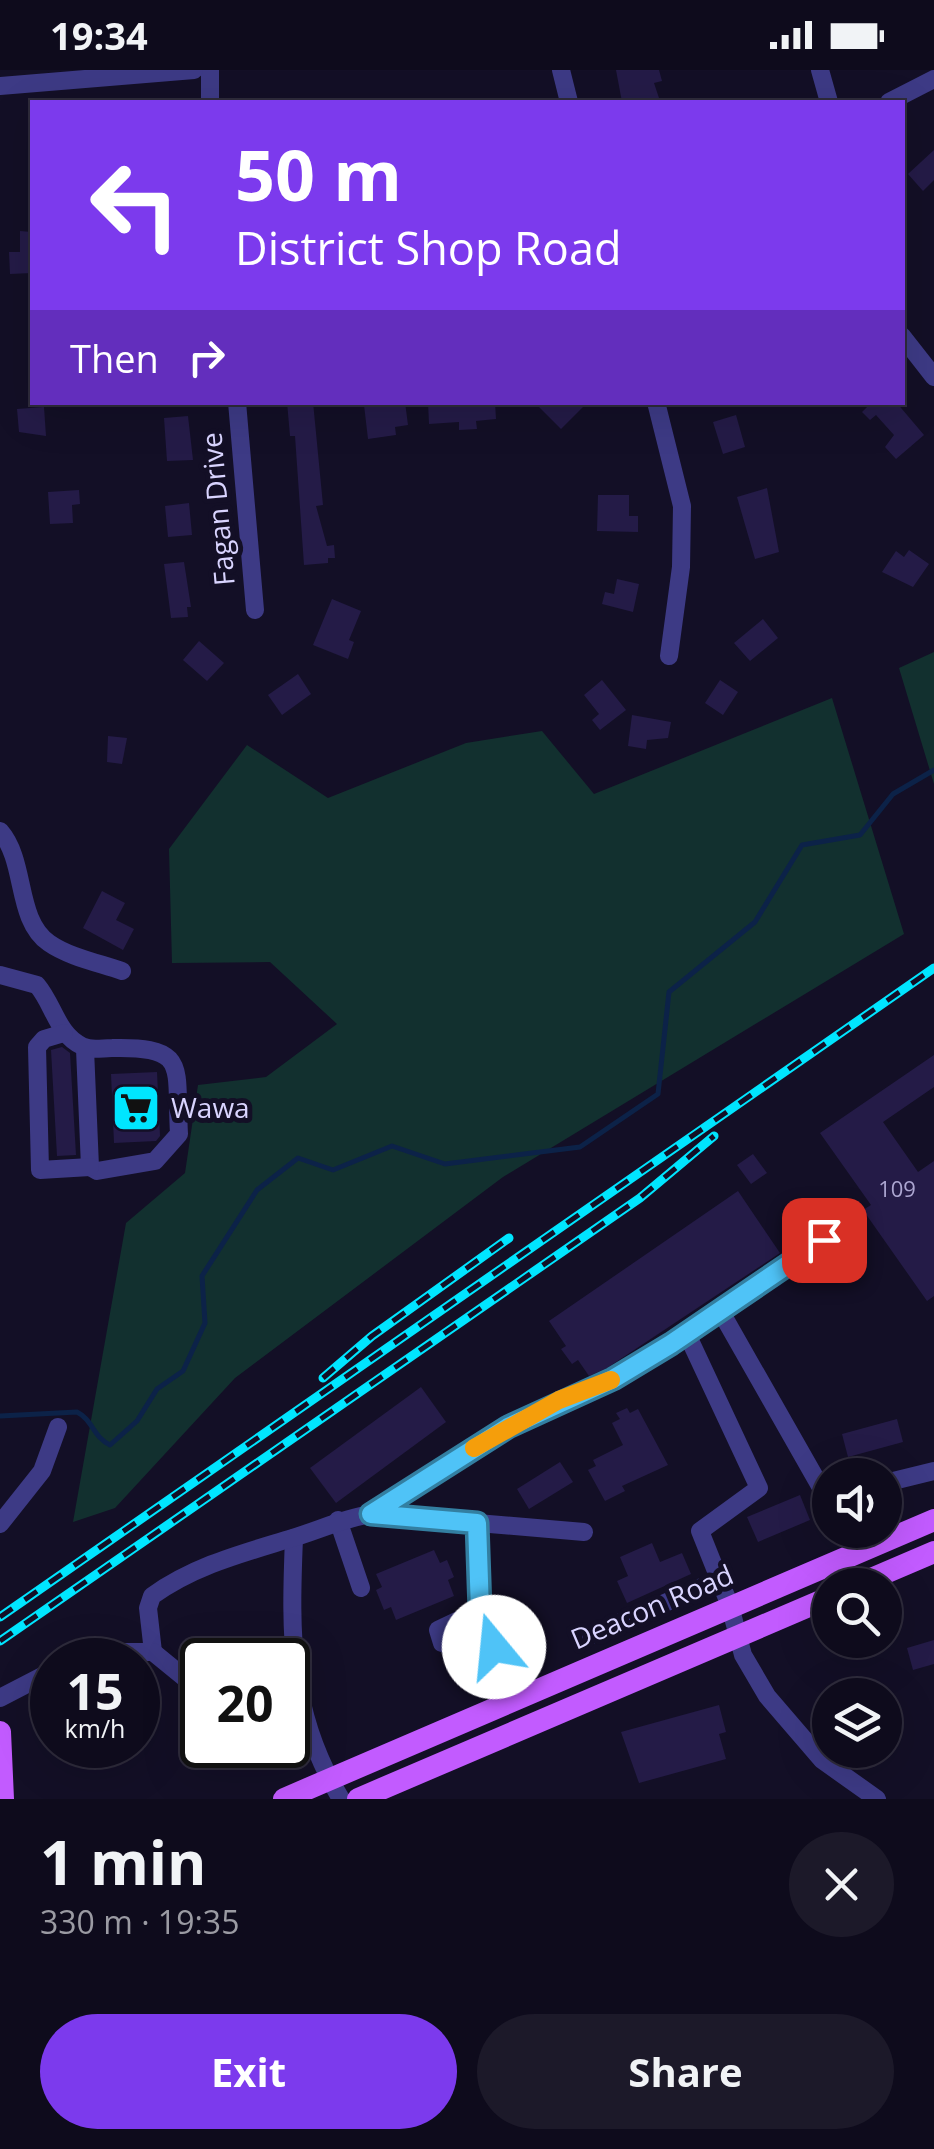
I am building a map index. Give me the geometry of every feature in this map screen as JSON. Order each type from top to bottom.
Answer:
[{"type":"main road","name":"Deacon Road","points":[[284,1799],[336,1790],[730,1606],[934,1520]]},
{"type":"main road","points":[[897,1568],[934,1552]]},
{"type":"main road","points":[[358,1799],[812,1604]]},
{"type":"main road","points":[[0,1732],[3,1799]]},
{"type":"street","points":[[0,86],[194,70]]},
{"type":"street","points":[[210,70],[210,100]]},
{"type":"street","points":[[560,70],[569,100]]},
{"type":"street","points":[[820,70],[828,100]]},
{"type":"street","points":[[893,100],[934,78]]},
{"type":"street","points":[[905,340],[934,376]]},
{"type":"street","name":"Fagan Drive","points":[[236,405],[256,610]]},
{"type":"street","points":[[657,405],[682,506],[681,568],[668,656]]},
{"type":"street","points":[[0,831],[14,852],[40,935],[56,947],[122,972]]},
{"type":"street","points":[[0,975],[37,985],[64,1033],[84,1049],[154,1047],[167,1054],[175,1066],[179,1134],[154,1160],[96,1170],[40,1170],[38,1047],[44,1039],[64,1033]]},
{"type":"street","points":[[84,1049],[90,1167]]},
{"type":"street","points":[[371,1514],[508,1427],[613,1379],[721,1312],[824,1240]]},
{"type":"street","points":[[721,1312],[812,1472]]},
{"type":"street","points":[[687,1334],[759,1488],[700,1531],[730,1606],[736,1637],[766,1696],[795,1733],[848,1782],[877,1799]]},
{"type":"street","points":[[0,1524],[42,1471],[58,1426]]},
{"type":"street","points":[[902,1479],[934,1471]]},
{"type":"street","points":[[151,1638],[148,1608],[152,1596],[209,1564],[338,1520],[371,1514],[584,1532]]},
{"type":"street","points":[[338,1520],[361,1588]]},
{"type":"street","points":[[477,1523],[480,1610]]},
{"type":"street","points":[[294,1538],[293,1666],[317,1759],[336,1790]]},
{"type":"street","points":[[591,1635],[720,1579]]},
{"type":"street","points":[[160,1658],[180,1674]]},
{"type":"street","points":[[0,1698],[30,1682]]},
{"type":"green space","points":[[934,652],[934,784],[899,668]]},
{"type":"green space","points":[[832,698],[904,934],[503,1177],[235,1378],[115,1508],[73,1522],[126,1223],[185,1173],[198,1085],[266,1077],[337,1024],[270,962],[172,963],[169,849],[247,745],[328,798],[466,743],[542,731],[594,794]]},
{"type":"building","points":[[616,70],[659,70],[662,81],[654,83],[659,98],[622,100]]},
{"type":"building","points":[[934,150],[934,180],[923,191],[908,174]]},
{"type":"building","points":[[20,231],[30,232],[30,273],[10,274],[9,252],[20,252]]},
{"type":"building","points":[[287,405],[313,405],[323,505],[316,506],[327,546],[334,545],[335,558],[328,558],[328,563],[304,565],[295,436],[290,436]]},
{"type":"building","points":[[364,405],[405,405],[408,425],[395,427],[396,435],[368,439]]},
{"type":"building","points":[[428,405],[495,405],[496,419],[476,421],[477,429],[459,430],[459,422],[429,424]]},
{"type":"building","points":[[537,405],[585,405],[561,429]]},
{"type":"building","points":[[899,405],[924,435],[896,459],[885,447],[894,435],[876,415],[870,420],[862,412],[868,406]]},
{"type":"building","points":[[44,407],[46,436],[19,432],[17,409]]},
{"type":"building","points":[[736,415],[745,447],[723,454],[713,422]]},
{"type":"building","points":[[188,416],[193,460],[167,461],[164,418]]},
{"type":"building","points":[[767,488],[779,552],[755,559],[737,497]]},
{"type":"building","points":[[79,490],[80,504],[72,505],[73,523],[50,524],[48,492]]},
{"type":"building","points":[[598,495],[629,495],[629,516],[638,516],[638,532],[597,531]]},
{"type":"building","points":[[189,503],[192,535],[168,537],[165,506]]},
{"type":"building","points":[[909,550],[929,564],[913,587],[882,572],[896,551],[904,557]]},
{"type":"building","points":[[184,562],[191,607],[187,607],[188,617],[171,618],[164,564]]},
{"type":"building","points":[[617,579],[639,584],[633,612],[602,604],[605,592],[614,594]]},
{"type":"building","points":[[332,599],[361,611],[349,640],[354,642],[348,659],[313,645]]},
{"type":"building","points":[[763,619],[778,638],[750,661],[734,643]]},
{"type":"building","points":[[199,641],[224,663],[207,681],[183,660]]},
{"type":"building","points":[[298,674],[311,694],[282,715],[268,695]]},
{"type":"building","points":[[602,680],[626,710],[600,730],[592,720],[599,714],[584,695]]},
{"type":"building","points":[[720,680],[738,692],[723,715],[705,703]]},
{"type":"building","points":[[632,715],[671,722],[668,738],[647,740],[646,749],[628,746]]},
{"type":"building","points":[[108,736],[127,738],[122,764],[107,762]]},
{"type":"building","points":[[102,891],[125,903],[116,920],[134,929],[123,950],[83,928]]},
{"type":"building","points":[[62,1047],[70,1053],[76,1155],[57,1156],[51,1050]]},
{"type":"building","points":[[934,1055],[934,1087],[883,1122],[918,1172],[934,1161],[934,1296],[927,1301],[863,1210],[871,1205],[820,1133]]},
{"type":"building","name":"Wawa","points":[[157,1072],[160,1136],[156,1141],[114,1143],[111,1074]]},
{"type":"building","points":[[753,1154],[767,1173],[751,1184],[737,1165]]},
{"type":"building","points":[[738,1191],[780,1253],[607,1368],[589,1376],[578,1360],[572,1364],[561,1349],[566,1346],[549,1321]]},
{"type":"building","points":[[421,1387],[446,1422],[336,1503],[310,1468]]},
{"type":"building","points":[[627,1408],[630,1413],[638,1409],[668,1465],[622,1486],[625,1491],[605,1501],[588,1470],[596,1466],[593,1460],[623,1445],[612,1423],[620,1419],[616,1413]]},
{"type":"building","points":[[897,1419],[903,1442],[848,1457],[842,1434]]},
{"type":"building","points":[[560,1462],[573,1482],[529,1509],[517,1489]]},
{"type":"building","points":[[800,1495],[810,1520],[758,1542],[747,1517]]},
{"type":"building","points":[[652,1543],[660,1562],[682,1553],[691,1574],[627,1603],[617,1581],[628,1576],[620,1557]]},
{"type":"building","points":[[434,1550],[440,1563],[447,1560],[454,1577],[448,1580],[454,1596],[396,1620],[391,1607],[384,1610],[376,1590],[382,1587],[376,1574]]},
{"type":"building","points":[[934,1640],[934,1664],[913,1670],[907,1648]]},
{"type":"building","points":[[719,1705],[726,1732],[719,1734],[726,1759],[639,1783],[621,1732]]},
{"type":"waterway","points":[[0,1416],[77,1412],[110,1445],[137,1421],[157,1389],[183,1371],[205,1323],[202,1276],[257,1190],[298,1158],[333,1170],[392,1146],[445,1164],[580,1147],[658,1094],[669,992],[755,922],[802,845],[860,835],[893,794],[934,770]]},
{"type":"railway","points":[[0,1617],[934,968]]},
{"type":"railway","points":[[0,1641],[640,1198],[714,1136]]},
{"type":"railway","points":[[323,1378],[372,1336],[509,1238]]},
{"type":"slow traffic","points":[[474,1448],[559,1400],[611,1380]]},
{"type":"place","name":"Wawa","points":[[136,1108]]},
{"type":"route","points":[[494,1647],[480,1610],[477,1523],[371,1514],[508,1427],[559,1400],[613,1379],[671,1344],[824,1240]]}]
